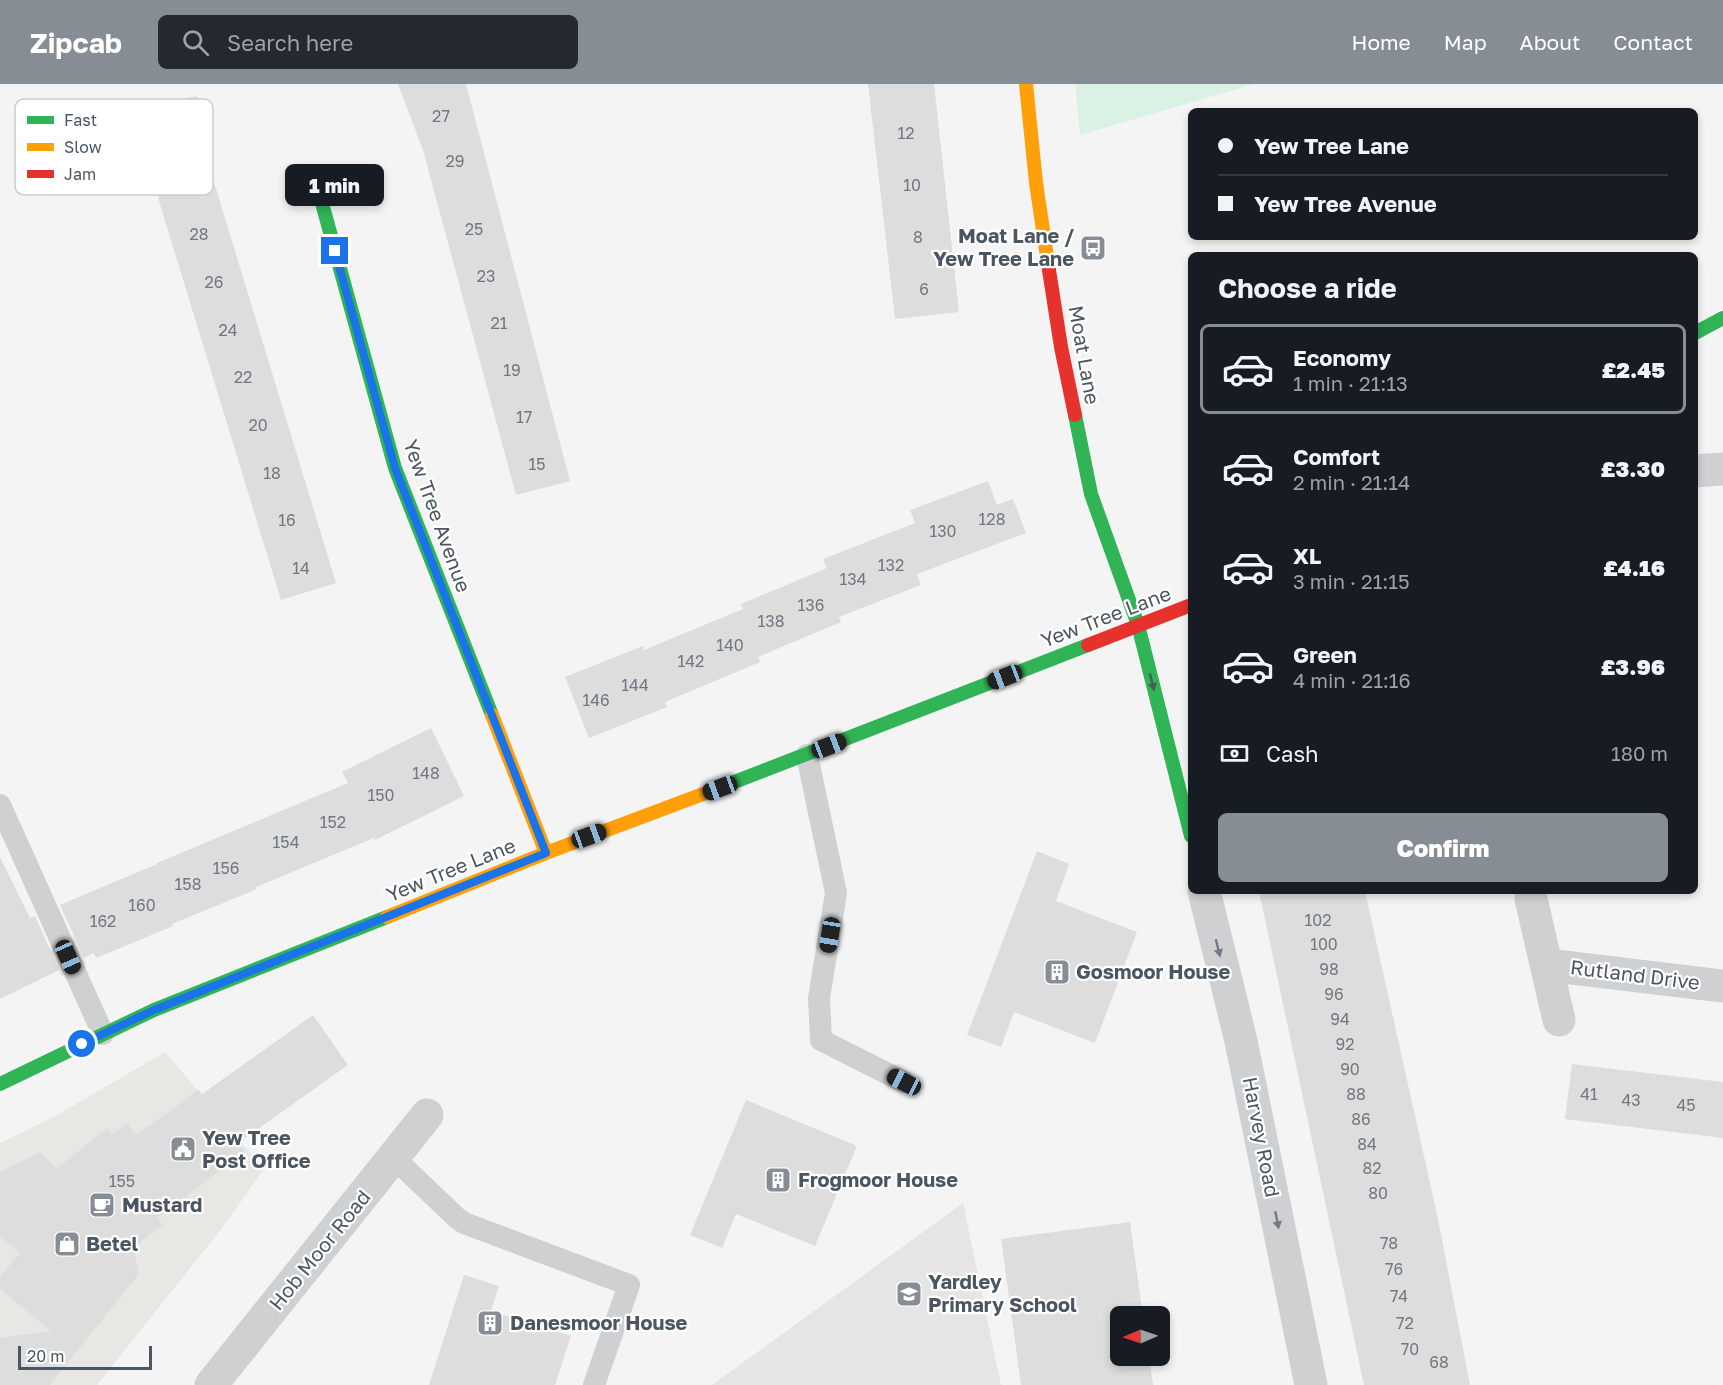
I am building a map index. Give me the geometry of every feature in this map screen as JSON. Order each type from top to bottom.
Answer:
[{"type":"street","name":"Moat Lane","points":[[1026,84],[1036,183],[1061,347],[1091,494],[1138,626]]},
{"type":"street","name":"Yew Tree Avenue","points":[[316,185],[395,468],[546,853]]},
{"type":"street","points":[[1698,331],[1723,318]]},
{"type":"street","points":[[1698,471],[1723,469]]},
{"type":"street","name":"Yew Tree Lane","points":[[0,1084],[165,1006],[546,853],[807,755],[1188,606]]},
{"type":"street","points":[[1138,626],[1188,824]]},
{"type":"street","name":"Harvey Road","points":[[1205,894],[1241,1041],[1311,1385]]},
{"type":"street","name":"Rutland Drive","points":[[1531,899],[1559,1020]]},
{"type":"street","name":"Rutland Drive","points":[[1547,965],[1723,986]]},
{"type":"street","name":"Hob Moor Road","points":[[211,1385],[427,1115]]},
{"type":"lane","points":[[807,755],[836,893],[819,998],[821,1040],[904,1082]]},
{"type":"lane","points":[[0,805],[103,1034]]},
{"type":"lane","points":[[394,1158],[465,1223],[630,1286],[594,1385]]},
{"type":"shaded area","points":[[165,1052],[264,1169],[225,1224],[97,1385],[0,1385],[0,1143],[52,1118]]},
{"type":"shaded area","name":"Yardley Primary School","points":[[963,1203],[1001,1385],[712,1385]]},
{"type":"green space","points":[[1075,84],[1254,84],[1080,135]]},
{"type":"building","points":[[398,84],[466,84],[570,481],[516,495],[423,150]]},
{"type":"building","points":[[868,84],[934,84],[959,312],[895,319]]},
{"type":"building","points":[[197,96],[198,99],[182,99]]},
{"type":"building","points":[[213,179],[336,583],[281,600],[158,195],[213,195]]},
{"type":"building","points":[[988,481],[997,505],[1013,499],[1026,533],[917,574],[921,585],[839,617],[841,622],[758,657],[760,662],[665,702],[667,707],[589,738],[565,677],[643,646],[644,650],[743,609],[741,604],[827,568],[823,559],[915,523],[910,510]]},
{"type":"building","points":[[431,728],[464,796],[375,840],[374,838],[256,887],[257,889],[96,958],[94,953],[84,958],[60,905],[348,783],[342,772]]},
{"type":"building","name":"Gosmoor House","points":[[1037,851],[1069,864],[1056,901],[1137,932],[1095,1043],[1014,1012],[1001,1047],[967,1035]]},
{"type":"building","points":[[0,857],[30,918],[35,916],[59,970],[0,999]]},
{"type":"building","points":[[1260,894],[1366,894],[1438,1219],[1470,1385],[1364,1385]]},
{"type":"building","points":[[313,1015],[348,1065],[238,1143],[245,1152],[157,1218],[163,1225],[133,1248],[139,1274],[50,1385],[0,1385],[0,1338],[51,1331],[0,1289],[0,1277],[20,1253],[0,1237],[0,1172],[41,1152],[56,1169],[107,1128],[112,1134],[127,1123],[136,1135],[198,1089],[202,1094]]},
{"type":"building","points":[[1572,1064],[1723,1082],[1723,1138],[1565,1119]]},
{"type":"building","name":"Frogmoor House","points":[[746,1100],[857,1146],[815,1246],[736,1214],[722,1248],[690,1235]]},
{"type":"building","points":[[1130,1222],[1141,1306],[1110,1306],[1110,1366],[1150,1366],[1153,1385],[1021,1385],[1001,1239]]},
{"type":"building","name":"Danesmoor House","points":[[464,1275],[499,1286],[491,1311],[571,1336],[555,1385],[429,1385]]},
{"type":"traffic: fast","points":[[317,185],[395,468],[492,715]]},
{"type":"traffic: fast","points":[[1698,331],[1723,318]]},
{"type":"traffic: fast","points":[[1075,415],[1091,494],[1138,625],[1188,824]]},
{"type":"traffic: fast","points":[[711,791],[1088,645]]},
{"type":"traffic: fast","points":[[0,1084],[154,1010],[387,917]]},
{"type":"traffic: slow","points":[[1026,84],[1036,183],[1049,270]]},
{"type":"traffic: slow","points":[[492,715],[546,853]]},
{"type":"traffic: slow","points":[[387,917],[546,853],[711,791]]},
{"type":"traffic: jam","points":[[1049,270],[1075,415]]},
{"type":"traffic: jam","points":[[1088,645],[1188,606]]},
{"type":"place","name":"Moat Lane / Yew Tree Lane","points":[[1093,248]]},
{"type":"place","name":"Gosmoor House","points":[[1057,972]]},
{"type":"place","name":"Yew Tree Post Office","points":[[183,1149]]},
{"type":"place","name":"Frogmoor House","points":[[778,1180]]},
{"type":"place","name":"Mustard","points":[[102,1205]]},
{"type":"place","name":"Betel","points":[[67,1244]]},
{"type":"place","name":"Yardley Primary School","points":[[909,1294]]},
{"type":"place","name":"Danesmoor House","points":[[490,1323]]},
{"type":"route","points":[[82,1044],[154,1010],[546,853],[395,468],[335,251]]}]
